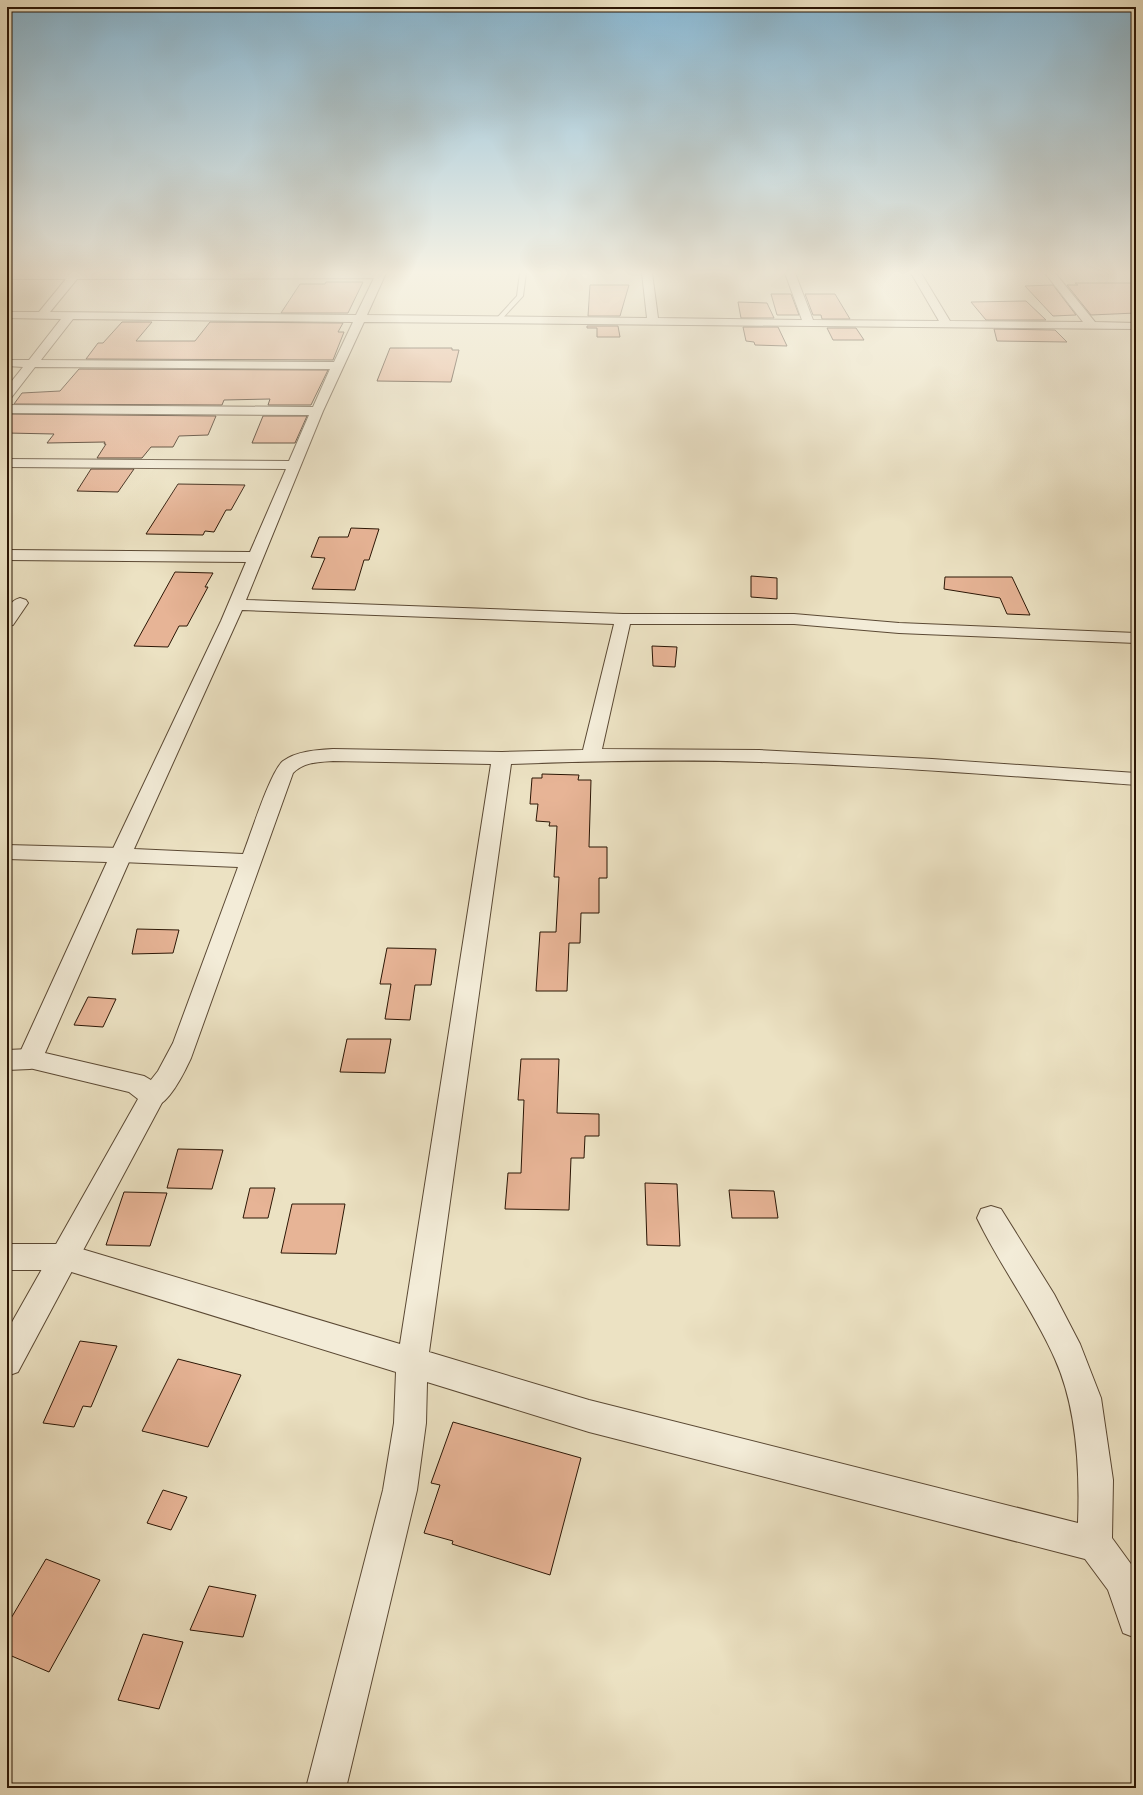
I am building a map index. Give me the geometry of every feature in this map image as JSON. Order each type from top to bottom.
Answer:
[{"type":"street","points":[[7,395],[37,357]]},
{"type":"street","points":[[152,1097],[144,1088],[135,1083],[19,1060],[121,855],[235,605],[317,411],[343,357]]},
{"type":"street","points":[[7,363],[338,366]]},
{"type":"street","points":[[7,409],[317,411]]},
{"type":"street","points":[[7,463],[294,465]]},
{"type":"street","points":[[7,555],[255,557]]},
{"type":"street","points":[[7,622],[20,603]]},
{"type":"street","points":[[235,605],[623,619],[794,619],[899,628],[1136,638]]},
{"type":"street","points":[[591,755],[623,619]]},
{"type":"street","points":[[7,1361],[66,1257],[152,1097],[164,1085],[171,1074],[185,1043],[284,771],[290,764],[300,758],[333,755],[502,758],[673,753],[932,765],[1136,779]]},
{"type":"street","points":[[326,1788],[400,1490],[410,1423],[412,1363],[502,758]]},
{"type":"street","points":[[7,852],[252,861]]},
{"type":"street","points":[[991,1218],[1043,1304],[1068,1354],[1085,1398],[1096,1480],[1095,1544],[1122,1580],[1136,1620]]},
{"type":"street","points":[[7,1257],[66,1257],[589,1416],[1095,1544]]},
{"type":"building","points":[[88,357],[334,357],[333,360],[86,359]]},
{"type":"building","points":[[387,357],[457,357],[451,382],[377,381]]},
{"type":"building","points":[[79,369],[328,370],[311,405],[268,405],[270,399],[224,400],[222,405],[14,404],[22,393],[60,391]]},
{"type":"building","points":[[7,414],[216,416],[208,435],[179,436],[173,447],[151,447],[142,458],[97,458],[106,444],[104,444],[105,442],[47,443],[54,434],[7,433]]},
{"type":"building","points":[[263,416],[307,416],[295,443],[252,443]]},
{"type":"building","points":[[91,469],[134,469],[118,492],[77,491]]},
{"type":"building","points":[[178,484],[245,485],[231,510],[226,510],[214,532],[205,531],[203,535],[146,534]]},
{"type":"building","points":[[351,528],[379,529],[369,560],[364,560],[355,590],[312,589],[325,558],[311,557],[319,537],[348,537]]},
{"type":"building","points":[[175,572],[213,573],[205,587],[208,587],[187,626],[179,626],[168,647],[134,646]]},
{"type":"building","points":[[751,576],[777,578],[777,599],[751,597]]},
{"type":"building","points":[[945,577],[1012,577],[1030,615],[1007,614],[1000,598],[944,589]]},
{"type":"building","points":[[652,646],[677,647],[675,667],[653,666]]},
{"type":"building","points":[[542,774],[579,775],[578,780],[591,780],[589,847],[607,847],[607,878],[599,878],[599,913],[581,913],[580,943],[569,943],[567,991],[536,991],[540,932],[556,932],[559,877],[554,877],[557,826],[549,826],[550,822],[536,821],[538,804],[530,804],[532,778],[542,778]]},
{"type":"building","points":[[137,929],[179,930],[173,953],[132,954]]},
{"type":"building","points":[[387,948],[436,949],[431,985],[415,985],[410,1020],[385,1019],[391,984],[380,984]]},
{"type":"building","points":[[88,997],[116,999],[103,1027],[74,1025]]},
{"type":"building","points":[[347,1039],[391,1039],[385,1073],[340,1072]]},
{"type":"building","points":[[521,1059],[559,1059],[557,1113],[599,1114],[599,1136],[585,1136],[584,1158],[571,1158],[569,1210],[505,1209],[508,1173],[521,1173],[524,1100],[518,1100]]},
{"type":"building","points":[[178,1149],[223,1150],[212,1189],[167,1188]]},
{"type":"building","points":[[645,1183],[677,1184],[680,1246],[647,1245]]},
{"type":"building","points":[[250,1188],[275,1188],[268,1218],[243,1218]]},
{"type":"building","points":[[729,1190],[774,1191],[778,1218],[732,1218]]},
{"type":"building","points":[[124,1192],[167,1193],[150,1246],[106,1245]]},
{"type":"building","points":[[292,1204],[345,1204],[336,1254],[281,1253]]},
{"type":"building","points":[[80,1341],[117,1346],[91,1407],[83,1406],[74,1427],[43,1423]]},
{"type":"building","points":[[178,1359],[241,1375],[208,1447],[142,1431]]},
{"type":"building","points":[[453,1422],[581,1458],[550,1575],[452,1544],[453,1541],[424,1533],[440,1485],[431,1483]]},
{"type":"building","points":[[163,1490],[187,1497],[171,1530],[147,1523]]},
{"type":"building","points":[[46,1559],[100,1580],[49,1672],[7,1654],[7,1625]]},
{"type":"building","points":[[209,1586],[256,1595],[243,1637],[190,1630]]},
{"type":"building","points":[[143,1634],[183,1642],[159,1709],[118,1700]]}]
